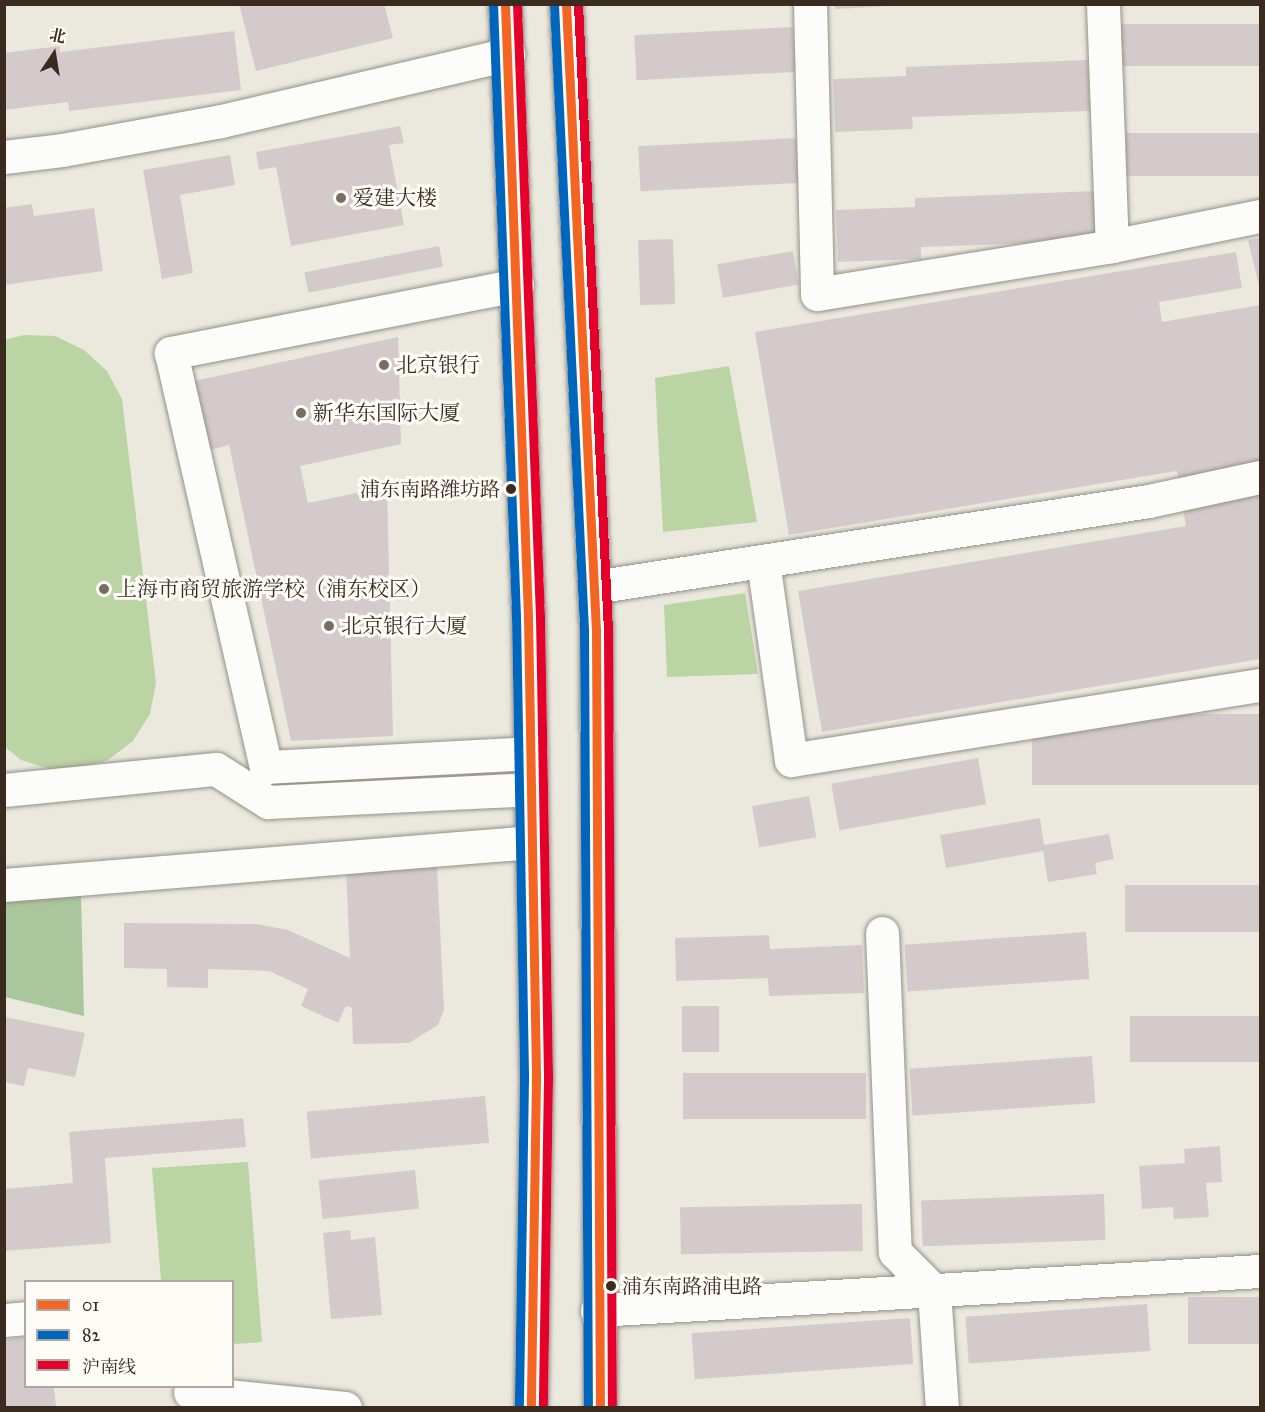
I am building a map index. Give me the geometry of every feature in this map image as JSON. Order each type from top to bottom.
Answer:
[{"type":"main road","points":[[505,4],[517,285],[531,753],[536,1079],[531,1407]]},
{"type":"main road","points":[[566,4],[594,586],[597,1310],[600,1407]]},
{"type":"main road","points":[[810,4],[817,294],[1112,246],[1260,216]]},
{"type":"main road","points":[[1103,4],[1112,246]]},
{"type":"main road","points":[[4,157],[62,150],[221,121],[508,54]]},
{"type":"main road","points":[[517,285],[171,353],[266,767],[531,753]]},
{"type":"main road","points":[[594,586],[1149,501],[1260,477]]},
{"type":"main road","points":[[763,561],[791,760],[1260,684]]},
{"type":"main road","points":[[4,790],[216,769],[267,802],[531,789]]},
{"type":"main road","points":[[4,885],[532,842]]},
{"type":"main road","points":[[882,933],[895,1252],[934,1291],[942,1407]]},
{"type":"main road","points":[[597,1310],[1260,1271]]},
{"type":"main road","points":[[4,1320],[24,1318]]},
{"type":"main road","points":[[190,1392],[345,1407]]},
{"type":"green space","points":[[24,335],[55,336],[84,350],[107,371],[122,399],[156,683],[150,714],[133,741],[108,760],[78,770],[49,769],[21,760],[5,747],[4,340]]},
{"type":"green space","points":[[729,366],[757,522],[663,532],[655,378]]},
{"type":"green space","points":[[745,593],[758,674],[667,677],[664,605]]},
{"type":"green space","points":[[81,895],[84,1016],[5,997],[5,901]]},
{"type":"green space","points":[[248,1162],[262,1342],[234,1344],[234,1280],[161,1280],[152,1168]]},
{"type":"building","points":[[239,4],[384,4],[393,38],[256,71]]},
{"type":"building","points":[[835,4],[889,4],[889,6],[835,9]]},
{"type":"building","points":[[1121,24],[1260,24],[1260,66],[1121,66]]},
{"type":"building","points":[[793,27],[795,72],[637,80],[634,35]]},
{"type":"building","points":[[234,31],[241,90],[69,111],[68,102],[4,110],[4,53],[60,46],[60,52]]},
{"type":"building","points":[[1088,60],[1090,111],[912,117],[913,129],[835,132],[833,79],[906,76],[906,67]]},
{"type":"building","name":"爱建大楼","points":[[400,126],[404,143],[389,145],[404,225],[291,246],[276,167],[259,170],[256,152]]},
{"type":"building","points":[[1126,133],[1260,133],[1260,176],[1126,176]]},
{"type":"building","points":[[796,138],[798,183],[641,191],[638,146]]},
{"type":"building","points":[[230,155],[235,185],[180,195],[193,273],[162,279],[143,170]]},
{"type":"building","points":[[1097,191],[1099,241],[921,247],[921,259],[838,262],[836,210],[915,207],[915,198]]},
{"type":"building","points":[[32,204],[34,216],[94,208],[103,271],[4,285],[4,208]]},
{"type":"building","points":[[1260,238],[1260,290],[1248,240]]},
{"type":"building","points":[[673,239],[675,304],[640,305],[638,240]]},
{"type":"building","points":[[439,246],[443,267],[309,293],[305,272]]},
{"type":"building","points":[[793,251],[799,284],[723,298],[717,264]]},
{"type":"building","points":[[1236,252],[1242,288],[1159,302],[1162,322],[1260,305],[1260,659],[822,732],[798,591],[1186,526],[1177,471],[789,535],[755,332]]},
{"type":"building","points":[[398,337],[401,444],[300,466],[308,503],[387,487],[393,736],[291,741],[229,445],[210,450],[194,381]]},
{"type":"building","points":[[1032,714],[1260,714],[1260,785],[1032,785]]},
{"type":"building","points":[[978,758],[986,804],[839,830],[831,784]]},
{"type":"building","points":[[809,796],[816,837],[759,847],[752,806]]},
{"type":"building","points":[[1040,818],[1044,845],[1109,834],[1114,859],[1095,863],[1097,874],[1048,882],[1043,851],[946,868],[940,835]]},
{"type":"building","points":[[437,865],[444,1010],[438,1025],[409,1043],[353,1044],[352,1008],[346,1006],[338,1023],[301,1006],[308,989],[269,971],[208,969],[208,988],[167,987],[167,969],[124,968],[124,923],[257,924],[288,930],[350,958],[346,869]]},
{"type":"building","points":[[1125,885],[1260,885],[1260,932],[1125,932]]},
{"type":"building","points":[[1086,932],[1089,979],[908,992],[904,945]]},
{"type":"building","points":[[769,935],[770,949],[862,945],[864,993],[769,996],[768,978],[676,981],[675,938]]},
{"type":"building","points":[[682,1006],[719,1006],[719,1052],[682,1052]]},
{"type":"building","points":[[1130,1016],[1260,1016],[1260,1062],[1130,1062]]},
{"type":"building","points":[[4,1017],[85,1033],[75,1077],[28,1068],[24,1086],[4,1082]]},
{"type":"building","points":[[1092,1056],[1095,1103],[913,1116],[909,1069]]},
{"type":"building","points":[[683,1073],[866,1073],[866,1119],[683,1119]]},
{"type":"building","points":[[485,1096],[489,1143],[311,1158],[307,1112]]},
{"type":"building","points":[[243,1118],[246,1147],[105,1158],[111,1243],[4,1251],[4,1189],[73,1183],[69,1132]]},
{"type":"building","points":[[1220,1146],[1222,1182],[1206,1183],[1209,1217],[1174,1219],[1173,1207],[1142,1209],[1139,1166],[1185,1163],[1184,1149]]},
{"type":"building","points":[[415,1170],[419,1209],[323,1219],[319,1180]]},
{"type":"building","points":[[1104,1194],[1106,1240],[923,1246],[921,1200]]},
{"type":"building","points":[[862,1204],[863,1251],[681,1254],[680,1207]]},
{"type":"building","points":[[350,1230],[351,1240],[375,1237],[382,1315],[331,1319],[323,1233]]},
{"type":"building","points":[[1188,1297],[1260,1297],[1260,1344],[1188,1344]]},
{"type":"building","points":[[1147,1304],[1150,1351],[969,1364],[965,1317]]},
{"type":"building","points":[[910,1318],[913,1364],[695,1379],[692,1333]]},
{"type":"building","points":[[24,1337],[24,1388],[54,1388],[56,1406],[4,1408],[4,1340]]},
{"type":"transit line","name":"82","points":[[493,4],[516,616],[524,1079],[519,1408]]},
{"type":"transit line","name":"01","points":[[505,4],[528,616],[536,1079],[531,1408]]},
{"type":"transit line","name":"沪南线","points":[[517,4],[540,616],[548,1079],[543,1408]]},
{"type":"transit line","name":"01","points":[[566,4],[596,630],[600,1408]]},
{"type":"transit line","name":"沪南线","points":[[578,4],[608,630],[612,1408]]},
{"type":"transit line","name":"82","points":[[554,5],[584,630],[588,1408]]},
{"type":"place","name":"爱建大楼","points":[[341,198]]},
{"type":"place","name":"北京银行","points":[[384,365]]},
{"type":"place","name":"新华东国际大厦","points":[[301,413]]},
{"type":"place","name":"浦东南路潍坊路","points":[[511,489]]},
{"type":"place","name":"上海市商贸旅游学校（浦东校区）","points":[[104,589]]},
{"type":"place","name":"北京银行大厦","points":[[329,626]]},
{"type":"place","name":"浦东南路浦电路","points":[[611,1286]]}]
